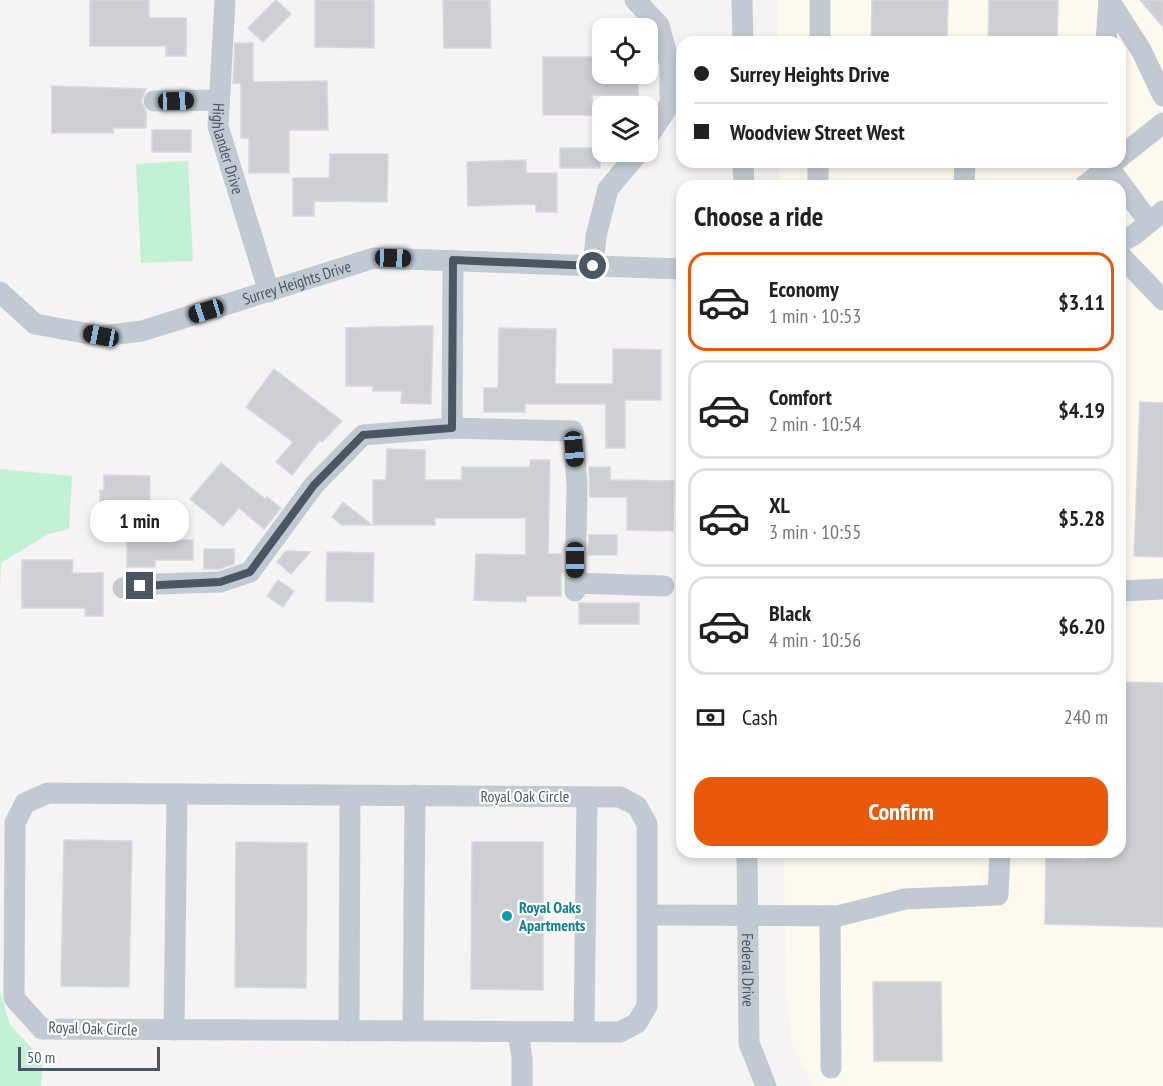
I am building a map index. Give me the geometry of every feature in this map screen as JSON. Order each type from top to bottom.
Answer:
[{"type":"street","name":"Highlander Drive","points":[[225,0],[218,126],[269,292]]},
{"type":"street","points":[[635,0],[659,25],[670,65],[670,104],[658,122]]},
{"type":"street","points":[[742,0],[743,36]]},
{"type":"street","points":[[819,36],[820,0]]},
{"type":"street","points":[[1106,36],[1109,0]]},
{"type":"street","points":[[1109,0],[1141,50],[1163,96]]},
{"type":"street","points":[[154,101],[219,100]]},
{"type":"street","points":[[1126,151],[1163,123]]},
{"type":"street","points":[[593,266],[596,236],[608,189],[631,162]]},
{"type":"street","points":[[1091,180],[1105,168]]},
{"type":"street","points":[[1122,168],[1156,216],[1126,238]]},
{"type":"street","name":"Surrey Heights Drive","points":[[0,292],[35,324],[101,336],[142,331],[374,258],[676,269]]},
{"type":"street","points":[[452,428],[453,260]]},
{"type":"street","points":[[1126,261],[1163,300]]},
{"type":"street","points":[[123,588],[157,584],[220,582],[250,572],[314,485],[363,435],[452,428],[573,431],[577,486],[575,587],[664,586]]},
{"type":"street","points":[[1126,591],[1163,589]]},
{"type":"street","name":"Royal Oak Circle","points":[[48,793],[350,795],[620,797],[637,806],[647,824],[648,915],[647,1006],[637,1023],[620,1032],[42,1029],[14,998],[15,823],[25,803],[48,793]]},
{"type":"street","points":[[174,1030],[177,794]]},
{"type":"street","points":[[349,1031],[350,795]]},
{"type":"street","points":[[413,1031],[415,795]]},
{"type":"street","points":[[584,1032],[587,797]]},
{"type":"street","name":"Federal Drive","points":[[747,858],[749,1042],[766,1086]]},
{"type":"street","points":[[648,915],[830,916],[905,899],[998,895],[999,858]]},
{"type":"street","points":[[830,916],[831,1068]]},
{"type":"street","points":[[518,1032],[522,1058],[522,1086]]},
{"type":"shaded area","points":[[778,0],[1163,0],[1163,1086],[813,1086],[792,1045],[785,981],[784,858],[1126,858],[1126,180],[779,180],[779,168],[1126,168],[1126,36],[778,36]]},
{"type":"green space","points":[[188,161],[193,261],[141,263],[136,164]]},
{"type":"green space","points":[[0,469],[72,476],[69,529],[48,534],[1,563],[0,588]]},
{"type":"green space","points":[[0,992],[10,1025],[43,1060],[41,1086],[0,1086]]},
{"type":"building","points":[[90,0],[149,0],[149,18],[186,18],[186,56],[166,56],[166,46],[90,46]]},
{"type":"building","points":[[276,0],[291,14],[263,42],[248,28]]},
{"type":"building","points":[[315,0],[374,0],[374,48],[315,47]]},
{"type":"building","points":[[443,0],[490,0],[491,48],[444,48]]},
{"type":"building","points":[[872,0],[948,0],[947,36],[871,36]]},
{"type":"building","points":[[989,0],[1058,0],[1057,36],[988,36]]},
{"type":"building","points":[[1140,0],[1163,0],[1163,27]]},
{"type":"building","points":[[235,43],[253,43],[253,82],[327,81],[328,130],[289,130],[289,173],[249,173],[249,138],[241,138],[241,83],[233,83]]},
{"type":"building","points":[[543,57],[592,57],[592,84],[638,84],[638,95],[592,95],[592,115],[543,115]]},
{"type":"building","points":[[52,86],[146,89],[141,101],[146,111],[146,128],[113,128],[113,133],[52,133]]},
{"type":"building","points":[[152,130],[191,130],[191,152],[152,152]]},
{"type":"building","points":[[560,148],[592,148],[592,162],[600,162],[600,168],[560,168]]},
{"type":"building","points":[[330,154],[388,154],[387,202],[314,201],[314,216],[293,216],[293,178],[329,178]]},
{"type":"building","points":[[526,160],[526,173],[557,173],[557,212],[536,212],[536,204],[468,206],[467,162]]},
{"type":"building","points":[[433,326],[431,404],[401,403],[402,391],[373,391],[373,386],[346,386],[346,328]]},
{"type":"building","points":[[499,328],[556,329],[555,384],[613,384],[613,349],[661,350],[661,400],[625,400],[625,448],[606,448],[606,404],[525,404],[525,412],[484,412],[484,388],[498,388]]},
{"type":"building","points":[[274,369],[342,421],[322,442],[320,440],[292,475],[276,462],[293,442],[246,407]]},
{"type":"building","points":[[1140,402],[1163,403],[1163,557],[1134,556]]},
{"type":"building","points":[[387,449],[425,450],[425,480],[462,480],[462,467],[530,467],[530,460],[550,460],[548,554],[561,554],[561,596],[526,596],[526,602],[474,600],[476,554],[526,555],[526,518],[435,518],[435,525],[373,525],[373,480],[386,480]]},
{"type":"building","points":[[221,463],[265,499],[267,497],[281,508],[264,529],[239,508],[223,526],[190,499]]},
{"type":"building","points":[[589,467],[610,467],[610,480],[674,481],[673,531],[627,530],[627,497],[590,497]]},
{"type":"building","points":[[104,475],[150,476],[149,539],[193,540],[193,560],[155,560],[155,567],[127,567],[127,530],[100,529],[100,490],[104,490]]},
{"type":"building","points":[[343,502],[372,525],[342,525],[332,517]]},
{"type":"building","points":[[589,535],[617,535],[617,555],[588,555]]},
{"type":"building","points":[[204,549],[234,549],[234,564],[219,569],[204,569]]},
{"type":"building","points":[[286,551],[310,552],[291,574],[277,562]]},
{"type":"building","points":[[327,552],[374,553],[373,602],[326,601]]},
{"type":"building","points":[[22,560],[73,560],[72,573],[103,573],[103,616],[85,616],[85,608],[22,608]]},
{"type":"building","points":[[278,580],[294,591],[283,607],[267,596]]},
{"type":"building","points":[[579,603],[639,603],[639,624],[579,624]]},
{"type":"building","points":[[1126,682],[1163,683],[1163,927],[1045,924],[1046,858],[1126,858]]},
{"type":"building","points":[[64,840],[132,841],[129,987],[61,986]]},
{"type":"building","points":[[236,842],[307,843],[306,988],[235,987]]},
{"type":"building","name":"Royal Oaks Apartments","points":[[472,842],[543,842],[543,990],[471,989]]},
{"type":"building","points":[[873,982],[941,982],[942,1061],[874,1061]]},
{"type":"place","name":"Royal Oaks Apartments","points":[[507,916]]},
{"type":"route","points":[[140,586],[220,582],[250,572],[314,485],[363,435],[452,428],[451,287],[453,260],[593,266]]}]
